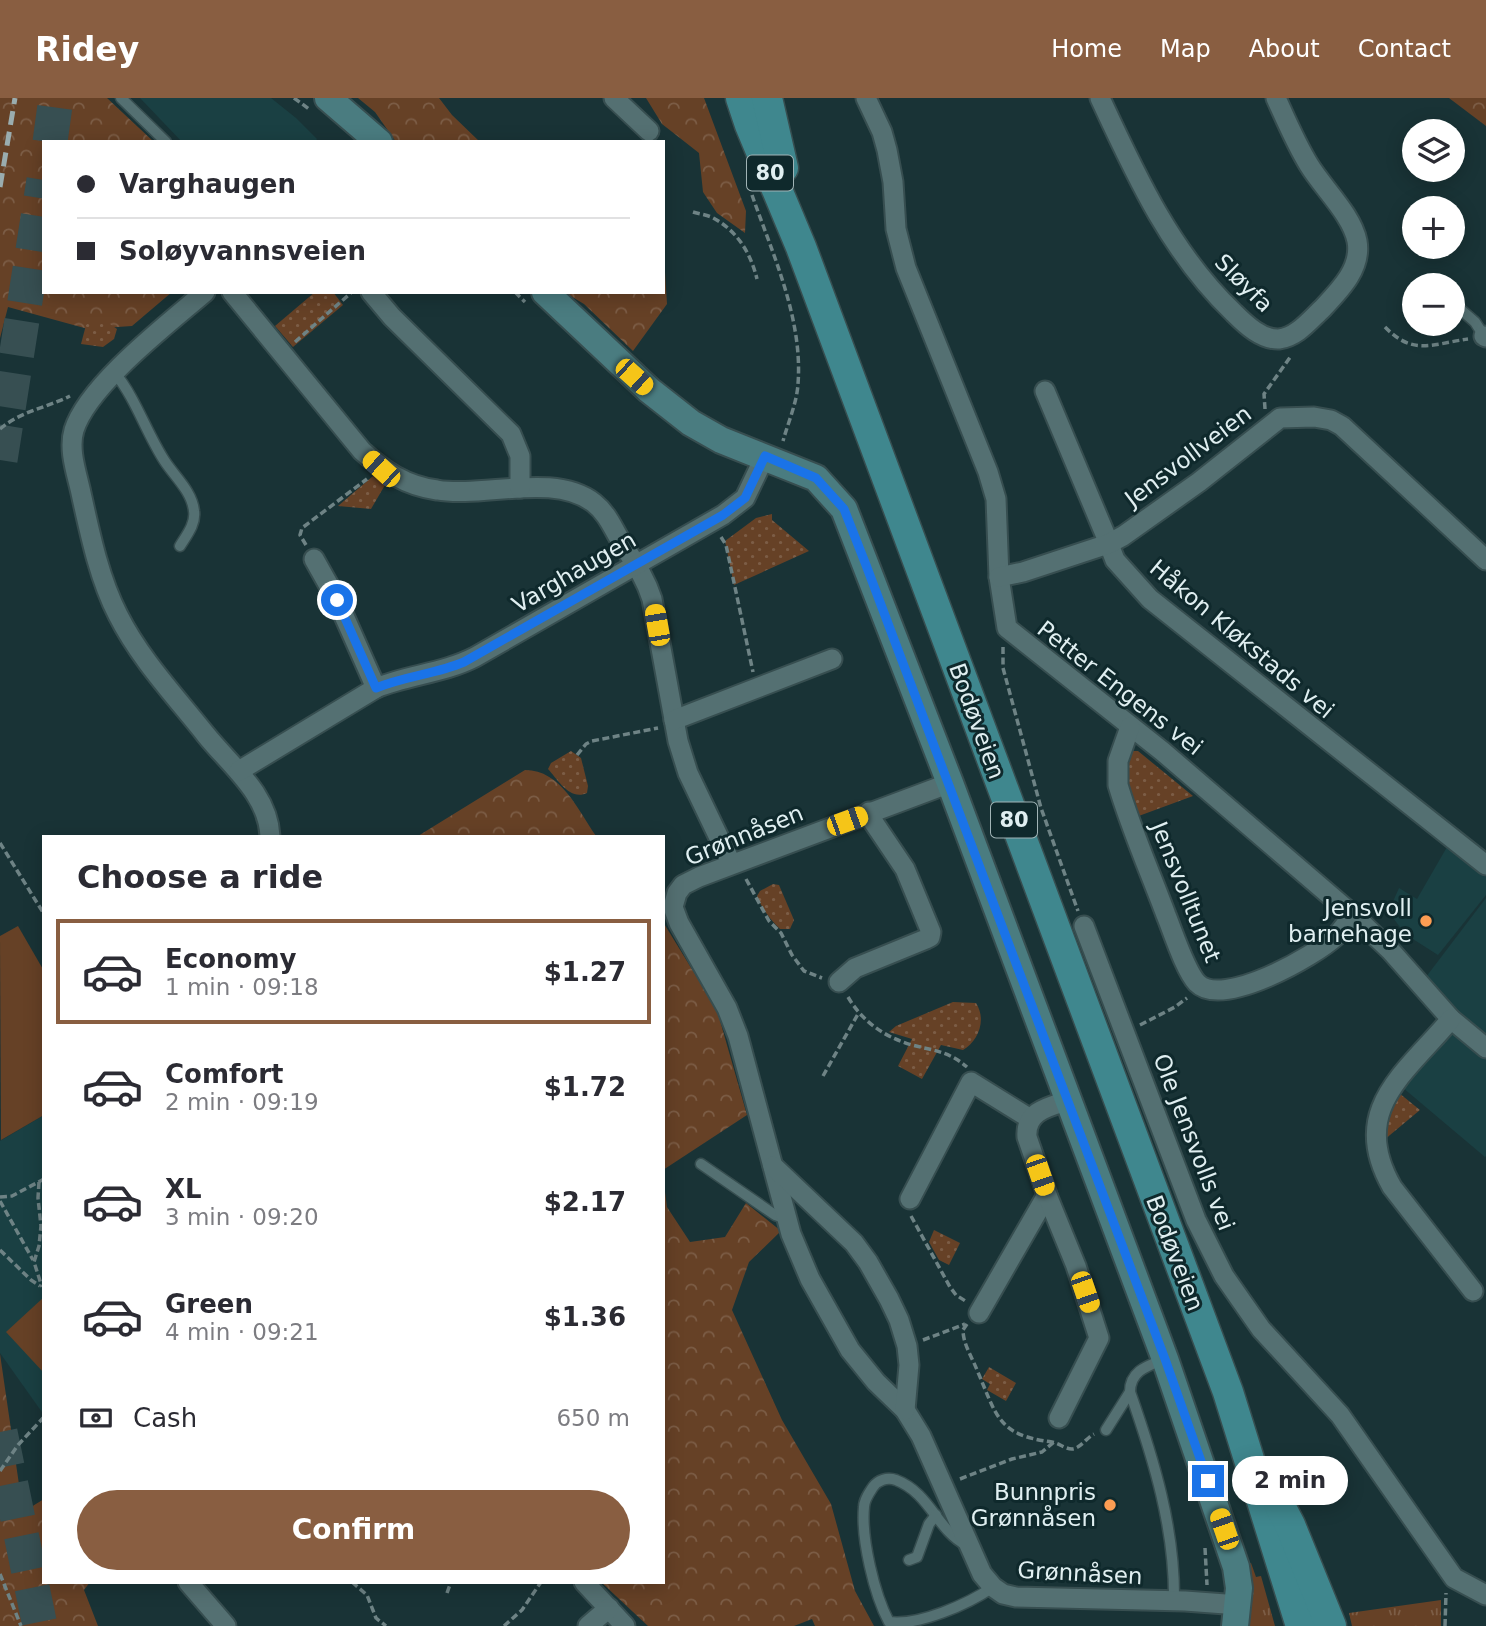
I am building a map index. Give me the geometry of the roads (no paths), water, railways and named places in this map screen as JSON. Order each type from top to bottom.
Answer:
[{"type":"main road","name":"Bodøveien","points":[[741,98],[801,247],[1228,1392],[1301,1626]]},
{"type":"main road","name":"Bodøveien","points":[[767,98],[801,247]]},
{"type":"main road","name":"Bodøveien","points":[[1228,1392],[1290,1525],[1331,1626]]},
{"type":"street","points":[[328,98],[377,140]]},
{"type":"street","points":[[614,98],[649,131]]},
{"type":"street","name":"Petter Engens vei","points":[[866,98],[882,132],[887,150],[896,229],[906,268],[989,472],[996,499],[999,577],[1007,628],[1162,751],[1353,915],[1390,950],[1451,1019],[1486,1048]]},
{"type":"street","name":"Sløyfa","points":[[1100,98],[1152,207],[1174,243],[1208,286],[1241,320],[1262,335],[1282,339],[1292,335],[1325,305],[1351,274],[1358,252],[1351,224],[1309,164],[1276,98]]},
{"type":"street","points":[[203,294],[115,373],[80,419],[72,441],[78,481],[100,569],[118,616],[134,642],[218,751],[239,771],[263,807],[270,835]]},
{"type":"street","points":[[234,294],[334,418],[381,469],[400,479],[437,490],[455,492],[520,488],[569,491],[593,502],[609,520],[637,565],[652,599],[674,720],[688,773],[731,863]]},
{"type":"street","points":[[373,294],[392,317],[511,434],[520,456],[520,488]]},
{"type":"street","points":[[540,301],[691,424],[721,440],[773,451],[816,478],[844,509],[950,783],[1165,1359],[1236,1567],[1237,1615]]},
{"type":"street","name":"Håkon Kløkstads vei","points":[[1045,391],[1115,560],[1150,599],[1486,865]]},
{"type":"street","name":"Jensvollveien","points":[[999,577],[1023,572],[1108,544],[1199,482],[1280,418],[1302,415],[1331,420],[1342,426],[1486,560]]},
{"type":"street","name":"Varghaugen","points":[[239,771],[376,688],[398,679],[464,662],[713,520],[745,498],[773,451]]},
{"type":"street","points":[[314,559],[337,600],[376,688]]},
{"type":"street","points":[[674,720],[832,659]]},
{"type":"street","name":"Jensvolltunet","points":[[1130,727],[1118,761],[1118,785],[1177,943],[1199,985],[1206,989],[1229,988],[1280,973],[1336,936],[1353,915]]},
{"type":"street","name":"Grønnåsen","points":[[950,783],[731,863],[683,885],[677,892],[673,907],[679,923],[716,986],[734,1026],[787,1219],[810,1279],[850,1350],[876,1382],[905,1410],[921,1436],[982,1574],[1003,1594],[1026,1597],[1208,1602],[1237,1615]]},
{"type":"street","points":[[839,982],[855,968],[930,937],[928,922],[905,869],[869,813]]},
{"type":"street","name":"Ole Jensvolls vei","points":[[1084,926],[1196,1220],[1224,1276],[1255,1322],[1340,1415],[1454,1578],[1486,1595]]},
{"type":"street","points":[[1451,1019],[1393,1086],[1377,1120],[1375,1147],[1382,1170],[1392,1187],[1473,1291]]},
{"type":"street","points":[[910,1199],[971,1082],[1029,1118]]},
{"type":"street","points":[[1059,1418],[1099,1338],[1076,1266],[1047,1195],[1026,1127],[1029,1118],[1038,1112],[1067,1101]]},
{"type":"street","points":[[771,1164],[854,1243],[889,1299],[900,1320],[907,1346],[909,1365],[905,1410]]},
{"type":"street","points":[[979,1313],[1047,1195]]},
{"type":"street","points":[[190,1584],[226,1626]]},
{"type":"street","points":[[586,1584],[625,1626]]},
{"type":"street","points":[[588,1626],[609,1608]]},
{"type":"lane","points":[[121,98],[164,140]]},
{"type":"lane","points":[[1465,313],[1485,336]]},
{"type":"lane","points":[[115,373],[127,388],[164,461],[183,484],[193,502],[195,515],[180,546]]},
{"type":"lane","points":[[701,1164],[775,1214],[787,1219]]},
{"type":"lane","points":[[1165,1359],[1135,1374],[1130,1382],[1130,1392],[1152,1456],[1164,1506],[1174,1601]]},
{"type":"lane","points":[[1106,1430],[1130,1392]]},
{"type":"lane","points":[[968,1545],[956,1540],[919,1494],[892,1478],[875,1483],[864,1505],[866,1544],[882,1608],[889,1622],[901,1625],[920,1623],[969,1603],[993,1587]]},
{"type":"lane","points":[[909,1560],[918,1557],[929,1524],[936,1515]]},
{"type":"tunnel","points":[[50,140],[56,98]]},
{"type":"tunnel","points":[[0,460],[42,193]]},
{"type":"tunnel","points":[[0,1432],[40,1626]]},
{"type":"railway","points":[[0,187],[15,98]]},
{"type":"place","name":"Jensvoll barnehage","points":[[1426,921]]},
{"type":"place","name":"Bunnpris Grønnåsen","points":[[1110,1505]]}]
